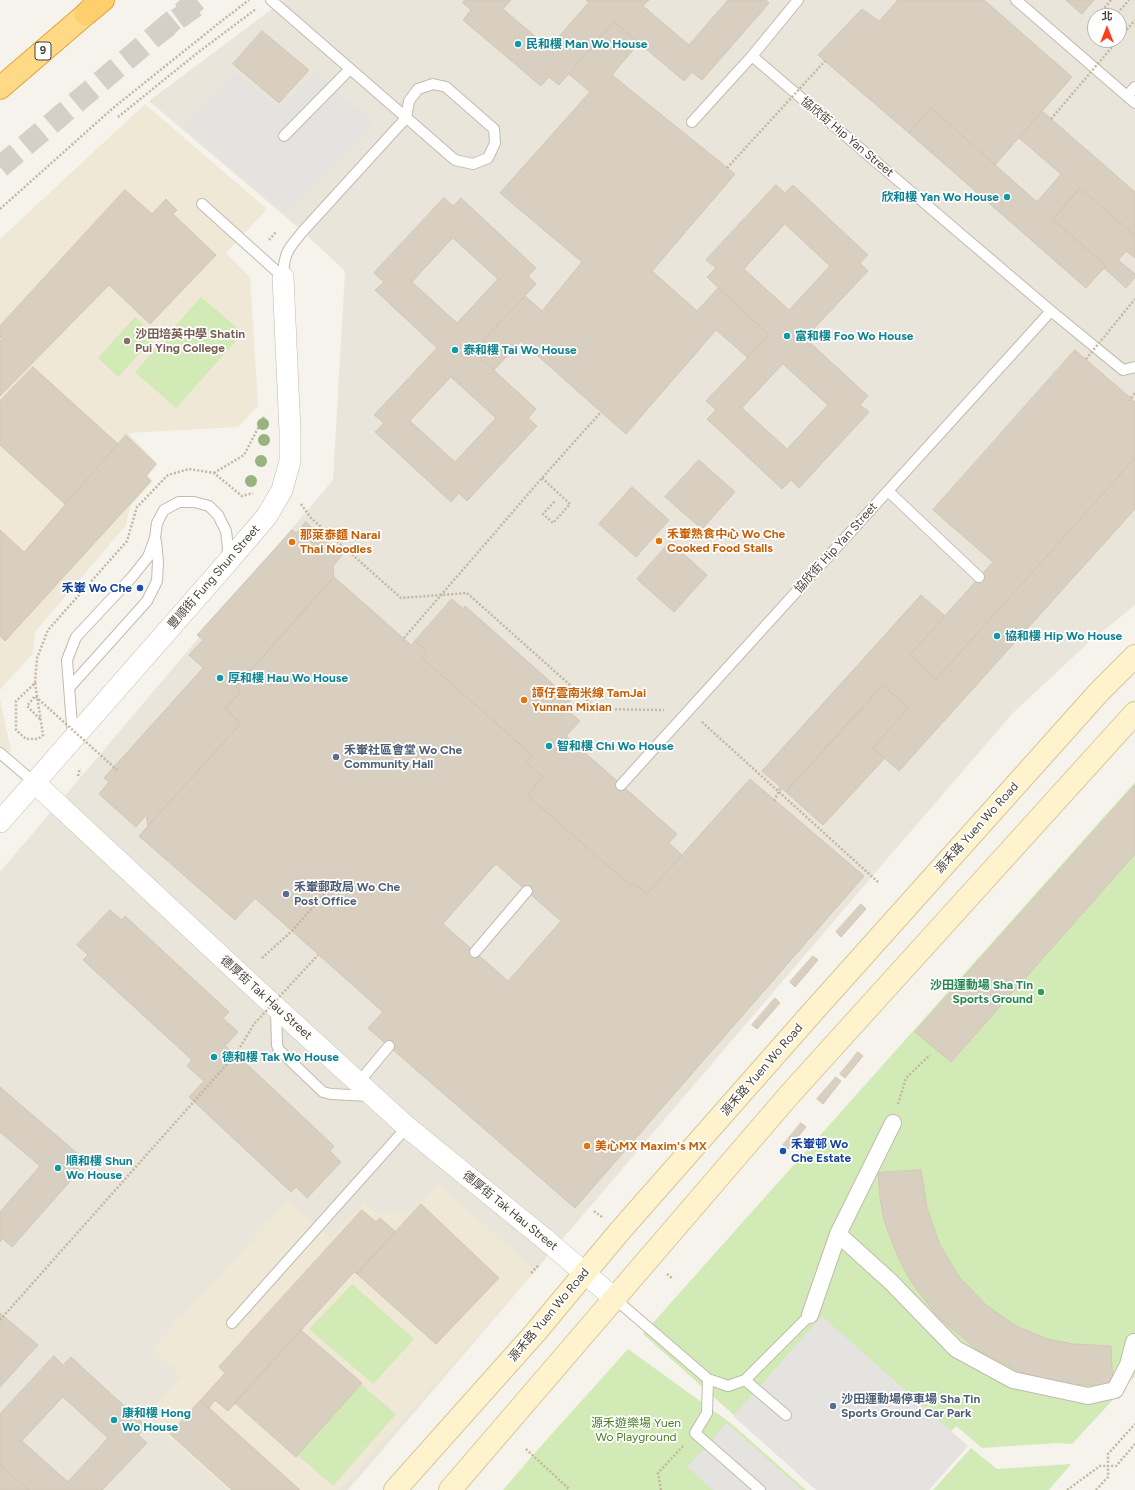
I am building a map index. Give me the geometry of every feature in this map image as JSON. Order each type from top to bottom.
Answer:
[{"type":"highway","name":"9","points":[[0,88],[96,5]]},
{"type":"main road","name":"源禾路 Yuen Wo Road","points":[[395,1490],[535,1333],[585,1272],[810,1015],[1099,692],[1135,656]]},
{"type":"main road","points":[[450,1490],[790,1094],[1135,713]]},
{"type":"street","name":"豐順街 Fung Shun Street","points":[[0,822],[267,516],[282,490],[290,461],[290,432],[282,277]]},
{"type":"street","name":"德厚街 Tak Hau Street","points":[[35,783],[276,1008],[407,1127],[585,1272],[614,1298]]},
{"type":"street","points":[[810,1315],[838,1234],[893,1123]]},
{"type":"street","points":[[838,1234],[891,1282],[956,1349],[1013,1380],[1088,1396],[1116,1390],[1128,1365],[1134,1342]]},
{"type":"lane","points":[[692,122],[752,56],[798,0]]},
{"type":"lane","points":[[1016,0],[1131,99],[1135,87]]},
{"type":"lane","points":[[266,2],[350,69],[406,118],[455,160],[473,164],[488,158],[495,143],[494,129],[446,87],[432,84],[418,89],[408,101],[406,118],[309,224],[289,249],[284,262],[282,277]]},
{"type":"lane","name":"協欣街 Hip Yan Street","points":[[752,56],[1050,311],[1123,370],[1135,367]]},
{"type":"lane","points":[[284,136],[350,69]]},
{"type":"lane","points":[[202,204],[282,277]]},
{"type":"lane","name":"協欣街 Hip Yan Street","points":[[621,785],[1050,311]]},
{"type":"lane","points":[[888,491],[979,578]]},
{"type":"lane","points":[[73,740],[67,660],[76,637],[148,557],[155,538],[157,523],[164,510],[179,502],[194,502],[208,506],[218,515],[226,531],[228,547],[226,564]]},
{"type":"lane","points":[[69,688],[147,601],[157,581],[158,562],[155,538]]},
{"type":"lane","points":[[0,753],[35,783]]},
{"type":"lane","points":[[475,952],[527,891]]},
{"type":"lane","points":[[276,1008],[277,1045],[279,1050],[324,1092],[331,1094],[374,1096]]},
{"type":"lane","points":[[358,1082],[389,1046]]},
{"type":"lane","points":[[232,1323],[407,1127]]},
{"type":"lane","points":[[614,1298],[708,1379],[728,1386],[745,1380],[810,1315]]},
{"type":"lane","points":[[708,1379],[707,1414],[695,1432],[760,1490]]},
{"type":"lane","points":[[745,1380],[786,1415]]},
{"type":"path","points":[[0,209],[113,108],[219,22],[249,0]]},
{"type":"path","points":[[1104,8],[1111,0]]},
{"type":"path","points":[[1122,8],[1129,0]]},
{"type":"path","points":[[118,117],[196,54],[266,2]]},
{"type":"path","points":[[1127,30],[1135,20]]},
{"type":"path","points":[[1051,119],[1111,48]]},
{"type":"path","points":[[727,168],[825,61]]},
{"type":"path","points":[[1086,359],[1135,299]]},
{"type":"path","points":[[1131,398],[1135,393]]},
{"type":"path","points":[[214,473],[244,455],[267,411]]},
{"type":"path","points":[[404,638],[601,412]]},
{"type":"path","points":[[542,478],[570,504],[553,523],[543,514],[555,501]]},
{"type":"path","points":[[296,508],[302,497]]},
{"type":"path","points":[[300,503],[311,518],[401,598],[467,593],[597,709],[689,710],[878,882]]},
{"type":"path","points":[[35,683],[40,719],[27,706],[35,696],[117,770]]},
{"type":"path","points":[[92,751],[97,745]]},
{"type":"path","points":[[78,776],[82,763]]},
{"type":"path","points":[[774,801],[781,787]]},
{"type":"path","points":[[262,958],[292,931],[327,891],[315,884]]},
{"type":"path","points":[[0,1320],[236,1054],[254,1024],[318,955]]},
{"type":"path","points":[[893,1123],[906,1078],[930,1055]]},
{"type":"path","points":[[1096,1490],[1108,1477],[1108,1454],[1135,1424]]},
{"type":"path","points":[[661,1490],[658,1473],[695,1432]]},
{"type":"path","points":[[1067,1490],[1100,1466],[1116,1466],[1135,1444]]},
{"type":"path","points":[[526,1450],[533,1454],[570,1490]]},
{"type":"shaded area","points":[[284,0],[1135,0],[1135,605],[1086,645],[1013,713],[348,1490],[0,1490],[0,872],[333,480],[345,271],[301,230],[149,101]]},
{"type":"shaded area","points":[[316,72],[373,123],[286,213],[183,127],[237,73],[280,110]]},
{"type":"shaded area","name":"沙田培英中學 Shatin Pui Ying College","points":[[145,104],[267,209],[226,253],[250,277],[258,406],[238,427],[128,433],[158,464],[148,476],[153,481],[130,507],[126,525],[35,632],[33,653],[0,690],[0,239]]},
{"type":"shaded area","points":[[0,699],[11,750],[0,762]]},
{"type":"shaded area","points":[[438,1184],[536,1271],[340,1490],[228,1490],[145,1417],[181,1376],[152,1349],[288,1201],[331,1238],[364,1202],[379,1215],[411,1212]]},
{"type":"shaded area","name":"沙田運動場停車場 Sha Tin Sports Ground Car Park","points":[[822,1316],[968,1446],[929,1490],[816,1490],[733,1416]]},
{"type":"shaded area","points":[[727,1423],[802,1490],[713,1490],[687,1467]]},
{"type":"green space","points":[[201,297],[243,333],[176,408],[135,372]]},
{"type":"green space","points":[[135,317],[156,336],[118,377],[98,358]]},
{"type":"green space","name":"沙田運動場 Sha Tin Sports Ground","points":[[1135,782],[1135,1376],[1072,1444],[1057,1443],[982,1448],[956,1426],[897,1490],[818,1490],[643,1334]]},
{"type":"green space","points":[[352,1284],[414,1339],[373,1384],[309,1329]]},
{"type":"green space","name":"源禾遊樂場 Yuen Wo Playground","points":[[628,1349],[732,1424],[806,1490],[503,1490]]},
{"type":"green space","points":[[349,1374],[396,1414],[333,1486],[286,1445]]},
{"type":"green space","points":[[971,1448],[997,1469],[1071,1464],[1049,1490],[933,1490]]},
{"type":"building","name":"民和樓 Man Wo House","points":[[465,0],[511,0],[503,9],[549,48],[589,2],[586,0],[649,0],[643,6],[689,45],[728,0],[766,0],[769,3],[702,80],[692,72],[684,81],[614,22],[559,85],[549,77],[541,86],[463,20],[471,10],[463,3]]},
{"type":"building","points":[[898,0],[984,0],[1072,77],[995,165],[931,108],[909,133],[818,55],[862,9],[879,21]]},
{"type":"building","points":[[1066,0],[1094,0],[1082,14]]},
{"type":"building","points":[[614,22],[639,43],[612,75],[735,174],[652,271],[697,311],[718,288],[769,335],[747,357],[716,330],[626,434],[521,341],[494,370],[473,351],[525,296],[542,311],[582,262],[500,193],[590,92],[569,74]]},
{"type":"building","points":[[262,31],[309,70],[279,103],[233,64]]},
{"type":"building","name":"欣和樓 Yan Wo House","points":[[931,108],[1037,202],[1061,174],[1019,138],[1042,111],[1135,192],[1135,236],[1080,188],[1053,219],[1106,266],[1086,288],[909,133]]},
{"type":"building","name":"富和樓 Foo Wo House","points":[[776,185],[785,193],[793,185],[868,255],[860,263],[868,271],[805,338],[868,396],[860,405],[869,412],[799,488],[791,480],[782,489],[707,419],[716,410],[706,401],[769,335],[707,277],[716,268],[706,260]],"holes":[[[785,224],[830,266],[789,310],[744,269]],[[783,364],[828,405],[787,449],[742,408]]]},
{"type":"building","points":[[1080,188],[1135,236],[1135,258],[1126,251],[1118,260],[1135,274],[1135,277],[1126,288],[1104,268],[1106,266],[1053,219]]},
{"type":"building","points":[[125,190],[152,214],[166,199],[177,210],[173,214],[216,255],[150,324],[109,285],[0,396],[0,341],[2,339],[0,337],[0,326]]},
{"type":"building","name":"泰和樓 Tai Wo House","points":[[444,198],[453,206],[461,198],[536,268],[528,276],[536,284],[473,351],[536,409],[528,418],[537,426],[467,501],[459,493],[451,502],[375,432],[384,423],[374,415],[437,348],[375,290],[384,282],[374,273]],"holes":[[[453,238],[498,279],[457,323],[412,282]],[[451,377],[496,418],[455,462],[410,421]]]},
{"type":"building","points":[[1075,350],[1135,402],[1135,458],[936,679],[910,655],[993,562],[933,510]]},
{"type":"building","points":[[33,367],[118,444],[65,504],[0,445],[0,401]]},
{"type":"building","points":[[126,435],[156,464],[146,476],[151,481],[5,641],[0,636],[0,530],[24,552]]},
{"type":"building","name":"協和樓 Hip Wo House","points":[[1135,458],[1135,509],[899,771],[873,748],[908,708],[883,685],[786,792],[762,771],[921,595],[945,616],[910,655],[936,679]]},
{"type":"building","points":[[699,460],[735,492],[702,529],[665,497]]},
{"type":"building","points":[[632,487],[669,520],[636,557],[599,524]]},
{"type":"building","name":"厚和樓 Hau Wo House","points":[[306,522],[342,555],[333,566],[334,577],[236,687],[241,691],[225,709],[241,723],[148,826],[146,815],[136,827],[99,794],[109,782],[104,778],[203,668],[189,655],[203,640],[197,635],[292,530],[296,533]]},
{"type":"building","points":[[670,542],[707,575],[674,612],[637,579]]},
{"type":"building","points":[[334,577],[411,645],[415,641],[427,651],[421,657],[532,755],[526,762],[543,777],[527,795],[631,886],[634,883],[647,894],[750,779],[864,876],[575,1208],[368,1028],[383,1012],[255,898],[235,920],[139,836],[241,723],[225,709],[241,691],[236,687]],"holes":[[[496,864],[561,921],[508,981],[443,924]]]},
{"type":"building","name":"智和樓 Chi Wo House","points":[[452,599],[463,609],[465,606],[571,700],[564,707],[580,721],[566,736],[677,834],[669,843],[682,855],[647,894],[634,883],[631,886],[527,795],[543,777],[526,762],[532,755],[421,657],[427,651],[415,641]]},
{"type":"building","points":[[883,685],[908,708],[873,748],[885,758],[823,825],[786,792]]},
{"type":"building","points":[[1135,785],[1135,854],[951,1062],[915,1032]]},
{"type":"building","points":[[861,904],[866,909],[841,937],[836,932]]},
{"type":"building","name":"德和樓 Tak Wo House","points":[[110,910],[122,920],[125,916],[229,1012],[223,1018],[238,1032],[225,1046],[236,1054],[334,1146],[330,1151],[341,1162],[307,1198],[296,1187],[291,1192],[189,1097],[204,1081],[187,1066],[192,1060],[83,960],[88,955],[77,945]]},
{"type":"building","points":[[813,956],[818,960],[795,987],[790,982]]},
{"type":"building","points":[[775,998],[780,1003],[757,1029],[752,1025]]},
{"type":"building","points":[[858,1052],[863,1056],[845,1078],[840,1074]]},
{"type":"building","points":[[836,1077],[841,1081],[823,1104],[817,1099]]},
{"type":"building","name":"順和樓 Shun Wo House","points":[[0,1087],[78,1154],[71,1162],[80,1170],[12,1247],[3,1239],[0,1242],[0,1212],[40,1166],[0,1132]]},
{"type":"building","points":[[801,1123],[806,1127],[788,1149],[783,1145]]},
{"type":"building","points":[[921,1170],[927,1208],[940,1245],[960,1278],[986,1305],[1016,1326],[1048,1339],[1073,1344],[1111,1346],[1113,1386],[1065,1384],[1020,1372],[976,1349],[938,1317],[912,1283],[901,1263],[884,1220],[880,1198],[878,1173]]},
{"type":"building","points":[[421,1204],[499,1278],[436,1344],[357,1274]]},
{"type":"building","points":[[362,1210],[376,1222],[380,1218],[396,1232],[357,1274],[354,1272],[228,1411],[215,1400],[209,1408],[200,1401],[225,1373],[219,1367]]},
{"type":"building","points":[[0,1313],[38,1345],[0,1387]]},
{"type":"building","points":[[301,1330],[362,1383],[296,1457],[235,1403]]},
{"type":"building","name":"康和樓 Hong Wo House","points":[[54,1356],[63,1365],[71,1357],[146,1426],[138,1435],[147,1443],[102,1490],[29,1490],[0,1465],[0,1414]],"holes":[[[63,1397],[108,1438],[68,1482],[22,1441]]]},
{"type":"building","points":[[200,1401],[300,1490],[232,1490],[170,1434]]},
{"type":"building","points":[[0,1465],[29,1490],[0,1490]]},
{"type":"tunnel","points":[[157,34],[197,0]]},
{"type":"tunnel","points":[[0,167],[157,34],[204,0]]},
{"type":"place","name":"民和樓 Man Wo House","points":[[518,44]]},
{"type":"place","name":"欣和樓 Yan Wo House","points":[[1007,197]]},
{"type":"place","name":"富和樓 Foo Wo House","points":[[787,336]]},
{"type":"place","name":"沙田培英中學 Shatin Pui Ying College","points":[[127,341]]},
{"type":"place","name":"泰和樓 Tai Wo House","points":[[455,350]]},
{"type":"place","name":"禾輋熟食中心 Wo Che Cooked Food Stalls","points":[[659,541]]},
{"type":"place","name":"那萊泰麵 Narai Thai Noodles","points":[[292,542]]},
{"type":"place","name":"禾輋 Wo Che","points":[[140,588]]},
{"type":"place","name":"協和樓 Hip Wo House","points":[[997,636]]},
{"type":"place","name":"厚和樓 Hau Wo House","points":[[220,678]]},
{"type":"place","name":"譚仔雲南米線 TamJai Yunnan Mixian","points":[[524,700]]},
{"type":"place","name":"智和樓 Chi Wo House","points":[[549,746]]},
{"type":"place","name":"禾輋社區會堂 Wo Che Community Hall","points":[[336,757]]},
{"type":"place","name":"禾輋郵政局 Wo Che Post Office","points":[[286,894]]},
{"type":"place","name":"沙田運動場 Sha Tin Sports Ground","points":[[1041,992]]},
{"type":"place","name":"德和樓 Tak Wo House","points":[[214,1057]]},
{"type":"place","name":"美心MX Maxim's MX","points":[[587,1146]]},
{"type":"place","name":"禾輋邨 Wo Che Estate","points":[[783,1151]]},
{"type":"place","name":"順和樓 Shun Wo House","points":[[58,1168]]},
{"type":"place","name":"沙田運動場停車場 Sha Tin Sports Ground Car Park","points":[[833,1406]]},
{"type":"place","name":"康和樓 Hong Wo House","points":[[114,1420]]}]
